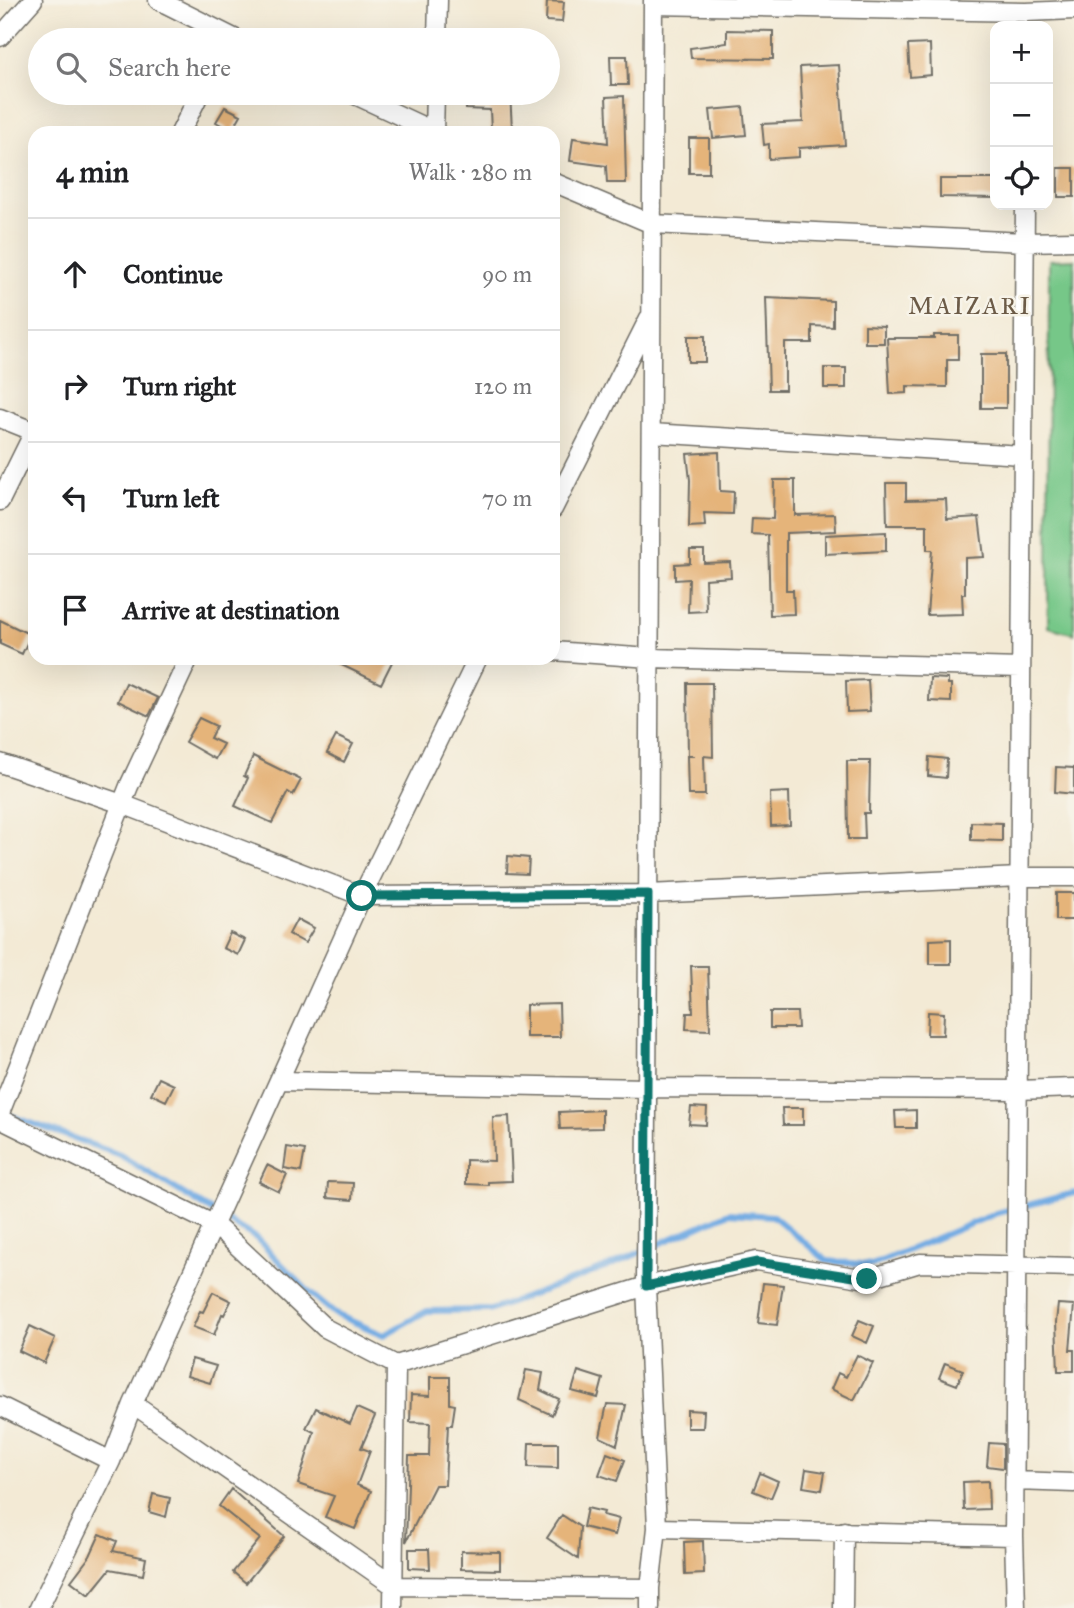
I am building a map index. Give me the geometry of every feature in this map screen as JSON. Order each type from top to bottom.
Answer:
[{"type":"street","points":[[0,37],[33,0]]},
{"type":"street","points":[[158,0],[210,28]]},
{"type":"street","points":[[437,28],[438,0]]},
{"type":"street","points":[[650,1608],[657,1528],[646,1286],[653,3],[1026,13],[1074,10]]},
{"type":"street","points":[[184,126],[194,105]]},
{"type":"street","points":[[376,105],[420,126]]},
{"type":"street","points":[[435,105],[435,126]]},
{"type":"street","points":[[560,185],[652,224],[1025,242],[1074,241]]},
{"type":"street","points":[[1016,1608],[1014,1536],[1025,210]]},
{"type":"street","points":[[560,495],[652,314]]},
{"type":"street","points":[[0,418],[28,428]]},
{"type":"street","points":[[651,433],[1023,456]]},
{"type":"street","points":[[0,501],[28,445]]},
{"type":"street","points":[[560,652],[650,658],[1021,668]]},
{"type":"street","points":[[0,1113],[122,804],[186,665]]},
{"type":"street","points":[[39,1608],[111,1461],[133,1404],[362,896],[475,665]]},
{"type":"street","points":[[0,763],[122,804],[362,896],[648,894],[1020,877],[1074,877]]},
{"type":"street","points":[[279,1081],[647,1088],[1074,1088]]},
{"type":"street","points":[[0,1119],[215,1225],[325,1328],[396,1365],[646,1286],[757,1262],[867,1279],[920,1263],[1074,1267]]},
{"type":"street","points":[[393,1608],[396,1365]]},
{"type":"street","points":[[133,1404],[394,1587],[650,1588]]},
{"type":"street","points":[[0,1406],[111,1461]]},
{"type":"street","points":[[1015,1481],[1074,1483]]},
{"type":"street","points":[[657,1528],[1014,1536]]},
{"type":"street","points":[[843,1608],[844,1531]]},
{"type":"green space","points":[[1074,259],[1074,634],[1048,627],[1049,260]]},
{"type":"building","points":[[547,1],[564,2],[562,22],[546,21]]},
{"type":"building","points":[[727,30],[773,31],[773,59],[691,58],[690,48],[727,43]]},
{"type":"building","points":[[930,44],[931,75],[910,77],[908,45]]},
{"type":"building","points":[[610,56],[627,56],[628,85],[611,85]]},
{"type":"building","points":[[839,65],[845,145],[799,148],[799,157],[769,159],[769,144],[764,145],[762,124],[803,122],[800,67]]},
{"type":"building","points":[[624,96],[626,183],[607,183],[606,166],[570,161],[573,138],[608,143],[606,97]]},
{"type":"building","points":[[466,105],[511,105],[512,126],[491,126],[490,110],[466,109]]},
{"type":"building","points":[[225,107],[241,115],[235,126],[223,126],[216,122]]},
{"type":"building","points":[[743,107],[746,135],[713,138],[710,110]]},
{"type":"building","points":[[689,138],[709,138],[709,173],[689,173]]},
{"type":"building","points":[[1058,168],[1074,168],[1074,197],[1058,197]]},
{"type":"building","points":[[940,179],[990,179],[990,198],[940,197]]},
{"type":"building","points":[[766,298],[833,301],[833,327],[812,326],[812,343],[785,343],[785,390],[769,390]]},
{"type":"building","points":[[865,325],[884,326],[884,343],[865,343]]},
{"type":"building","points":[[934,335],[958,335],[958,360],[947,360],[947,387],[907,386],[907,393],[890,394],[887,338],[934,338]]},
{"type":"building","points":[[688,336],[705,336],[705,362],[688,362]]},
{"type":"building","points":[[981,354],[1006,354],[1006,408],[981,408]]},
{"type":"building","points":[[824,368],[846,368],[846,388],[824,388]]},
{"type":"building","points":[[719,452],[720,491],[734,492],[733,514],[704,513],[705,526],[689,527],[690,480],[687,454]]},
{"type":"building","points":[[774,480],[795,480],[795,515],[835,514],[836,531],[786,533],[786,590],[793,590],[794,614],[770,615],[768,535],[751,534],[752,518],[773,519]]},
{"type":"building","points":[[886,483],[906,483],[906,500],[946,499],[947,519],[979,517],[984,557],[965,558],[963,614],[927,615],[932,550],[927,550],[927,525],[887,525]]},
{"type":"building","points":[[886,532],[886,551],[825,554],[825,535]]},
{"type":"building","points":[[690,550],[704,550],[704,563],[730,562],[731,577],[705,579],[706,611],[688,612],[689,579],[675,580],[675,564],[690,563]]},
{"type":"building","points":[[0,620],[28,634],[28,641],[22,654],[0,644]]},
{"type":"building","points":[[342,665],[390,665],[381,684]]},
{"type":"building","points":[[930,678],[948,679],[948,684],[951,684],[951,702],[929,701]]},
{"type":"building","points":[[868,680],[870,711],[847,712],[846,681]]},
{"type":"building","points":[[126,683],[158,698],[149,716],[118,701]]},
{"type":"building","points":[[687,683],[712,683],[713,757],[704,756],[705,795],[688,795]]},
{"type":"building","points":[[199,718],[216,726],[210,738],[223,744],[215,759],[185,742]]},
{"type":"building","points":[[336,736],[353,744],[344,762],[327,753]]},
{"type":"building","points":[[253,756],[301,780],[293,795],[288,792],[272,823],[235,806],[248,778],[244,776]]},
{"type":"building","points":[[929,757],[947,759],[946,778],[928,776]]},
{"type":"building","points":[[847,761],[870,761],[869,813],[864,813],[865,839],[848,839]]},
{"type":"building","points":[[1056,767],[1074,768],[1074,794],[1055,792]]},
{"type":"building","points":[[789,792],[790,825],[771,826],[770,793]]},
{"type":"building","points":[[971,822],[1002,823],[1002,841],[971,840]]},
{"type":"building","points":[[508,856],[529,858],[528,874],[507,873]]},
{"type":"building","points":[[1056,893],[1074,893],[1074,920],[1056,920]]},
{"type":"building","points":[[297,919],[314,928],[305,943],[289,934]]},
{"type":"building","points":[[230,933],[245,940],[238,955],[223,948]]},
{"type":"building","points":[[951,939],[951,964],[930,964],[930,940]]},
{"type":"building","points":[[691,966],[708,966],[710,1030],[686,1029],[687,1013],[693,1013]]},
{"type":"building","points":[[559,1004],[560,1037],[526,1037],[526,1005]]},
{"type":"building","points":[[770,1012],[797,1012],[798,1028],[770,1028]]},
{"type":"building","points":[[928,1012],[944,1013],[943,1035],[927,1035]]},
{"type":"building","points":[[159,1078],[174,1085],[166,1101],[151,1094]]},
{"type":"building","points":[[691,1107],[707,1108],[706,1125],[689,1124]]},
{"type":"building","points":[[782,1108],[803,1108],[803,1125],[783,1125]]},
{"type":"building","points":[[602,1110],[602,1128],[560,1129],[559,1112]]},
{"type":"building","points":[[916,1110],[916,1128],[896,1128],[895,1111]]},
{"type":"building","points":[[509,1116],[512,1181],[488,1182],[488,1185],[466,1184],[466,1160],[494,1161],[493,1117]]},
{"type":"building","points":[[287,1147],[305,1150],[301,1172],[284,1169]]},
{"type":"building","points":[[267,1165],[287,1175],[279,1192],[259,1182]]},
{"type":"building","points":[[328,1182],[353,1183],[352,1200],[327,1198]]},
{"type":"building","points":[[763,1283],[783,1285],[777,1325],[758,1323]]},
{"type":"building","points":[[213,1292],[231,1301],[224,1315],[222,1314],[214,1335],[193,1327]]},
{"type":"building","points":[[1058,1304],[1074,1305],[1070,1350],[1074,1350],[1074,1371],[1058,1371]]},
{"type":"building","points":[[859,1320],[874,1326],[867,1343],[852,1336]]},
{"type":"building","points":[[30,1326],[55,1338],[44,1363],[19,1351]]},
{"type":"building","points":[[857,1355],[873,1363],[854,1400],[831,1389],[838,1373],[846,1377]]},
{"type":"building","points":[[192,1359],[216,1366],[210,1383],[187,1376]]},
{"type":"building","points":[[945,1363],[963,1370],[957,1385],[939,1378]]},
{"type":"building","points":[[526,1370],[543,1373],[540,1390],[559,1399],[552,1415],[519,1400]]},
{"type":"building","points":[[578,1371],[603,1379],[598,1398],[572,1391]]},
{"type":"building","points":[[430,1377],[450,1377],[450,1404],[455,1405],[452,1425],[448,1425],[445,1485],[435,1485],[406,1542],[409,1456],[429,1456],[430,1423],[410,1422],[411,1395],[430,1396]]},
{"type":"building","points":[[607,1404],[626,1405],[617,1445],[600,1437]]},
{"type":"building","points":[[316,1408],[350,1424],[357,1408],[375,1416],[361,1448],[370,1451],[357,1485],[371,1491],[355,1529],[325,1517],[334,1496],[298,1484],[314,1432],[306,1428]]},
{"type":"building","points":[[687,1410],[704,1411],[703,1428],[687,1428]]},
{"type":"building","points":[[529,1443],[558,1443],[558,1468],[528,1467]]},
{"type":"building","points":[[989,1443],[1003,1444],[1003,1468],[987,1466]]},
{"type":"building","points":[[607,1453],[625,1460],[617,1481],[599,1475]]},
{"type":"building","points":[[806,1469],[825,1472],[822,1490],[803,1487]]},
{"type":"building","points":[[760,1473],[778,1481],[771,1498],[753,1491]]},
{"type":"building","points":[[988,1481],[989,1509],[964,1510],[963,1482]]},
{"type":"building","points":[[231,1489],[284,1536],[246,1583],[233,1572],[260,1539],[219,1506]]},
{"type":"building","points":[[153,1494],[170,1498],[166,1517],[149,1512]]},
{"type":"building","points":[[587,1508],[619,1519],[615,1535],[583,1527]]},
{"type":"building","points":[[562,1515],[580,1527],[578,1559],[547,1538]]},
{"type":"building","points":[[100,1534],[117,1541],[113,1551],[146,1558],[143,1575],[110,1569],[89,1595],[71,1581],[90,1556]]},
{"type":"building","points":[[703,1541],[704,1574],[685,1575],[684,1542]]},
{"type":"building","points":[[409,1549],[429,1549],[430,1569],[409,1568]]},
{"type":"building","points":[[461,1551],[500,1552],[500,1570],[461,1569]]},
{"type":"waterway","points":[[12,1116],[120,1155],[256,1238],[310,1293],[335,1314],[384,1335],[427,1311],[491,1310],[607,1267],[729,1213],[773,1216],[827,1261],[872,1265],[997,1213],[1074,1193]]},
{"type":"district","name":"MAIZARI","points":[[970,306]]},
{"type":"route","points":[[362,896],[648,894],[646,1286],[757,1262],[867,1279]]}]
